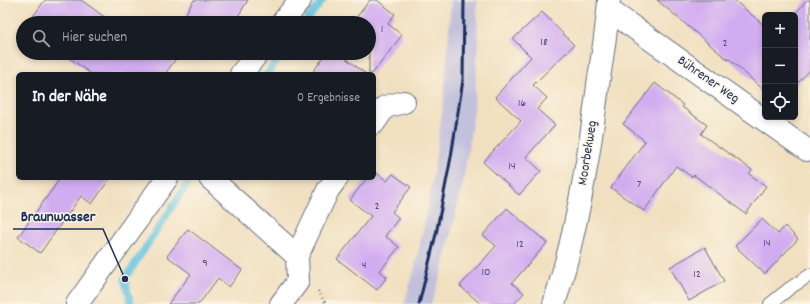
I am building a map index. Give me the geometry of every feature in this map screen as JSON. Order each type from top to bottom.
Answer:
[{"type":"street","points":[[287,16],[299,1]]},
{"type":"street","name":"Bührener Weg","points":[[609,5],[809,146]]},
{"type":"street","name":"Moorbekweg","points":[[554,304],[565,271],[579,212],[609,5]]},
{"type":"street","points":[[243,72],[252,60]]},
{"type":"street","points":[[376,120],[385,107],[404,102]]},
{"type":"street","points":[[78,304],[166,180]]},
{"type":"street","points":[[213,180],[297,256]]},
{"type":"street","points":[[281,304],[298,281],[297,256],[328,190],[336,180]]},
{"type":"lane","points":[[770,304],[790,288],[810,275]]},
{"type":"shaded area","points":[[451,0],[477,0],[478,41],[474,111],[463,183],[442,272],[431,304],[404,304],[416,263],[430,195],[444,99]]},
{"type":"building","points":[[45,0],[81,0],[103,16],[33,16]]},
{"type":"building","points":[[194,0],[248,0],[238,16],[191,16],[186,13]]},
{"type":"building","points":[[370,0],[377,0],[395,14],[388,24],[402,35],[374,72],[369,72],[369,60],[376,60],[376,16],[357,16]]},
{"type":"building","points":[[657,0],[734,0],[762,23],[762,88],[729,59],[728,60]]},
{"type":"building","points":[[807,0],[810,0],[810,70],[798,83],[798,12],[797,12]]},
{"type":"building","points":[[542,12],[574,45],[533,85],[547,98],[537,109],[555,125],[526,157],[541,171],[519,195],[483,162],[521,121],[495,97],[531,57],[513,39]]},
{"type":"building","points":[[72,60],[175,60],[166,72],[88,72]]},
{"type":"building","points":[[322,60],[348,60],[363,72],[313,72]]},
{"type":"building","points":[[655,83],[683,105],[682,107],[707,125],[701,134],[752,170],[749,174],[766,186],[746,214],[694,175],[692,177],[676,166],[644,211],[611,188],[645,141],[623,124]]},
{"type":"building","points":[[376,173],[387,181],[393,174],[411,187],[392,212],[399,218],[385,236],[399,247],[380,271],[387,277],[377,290],[337,259],[371,216],[350,200],[365,180],[376,180]]},
{"type":"building","points":[[59,180],[109,180],[92,204],[81,196],[40,253],[18,237]]},
{"type":"building","points":[[507,208],[547,243],[512,283],[524,293],[514,304],[481,304],[460,286],[496,246],[483,235]]},
{"type":"building","points":[[762,219],[778,234],[785,226],[798,239],[765,274],[735,246]]},
{"type":"building","points":[[188,229],[242,270],[229,287],[218,278],[199,304],[168,304],[191,274],[167,256]]},
{"type":"building","points":[[705,247],[724,281],[689,301],[670,267]]},
{"type":"waterway","points":[[310,16],[323,0]]},
{"type":"waterway","points":[[269,72],[278,60]]},
{"type":"waterway","points":[[131,304],[125,279],[190,180]]},
{"type":"railway","points":[[419,304],[436,234],[451,157],[463,80],[464,0]]},
{"type":"place","name":"Braunwasser","points":[[125,279]]}]
